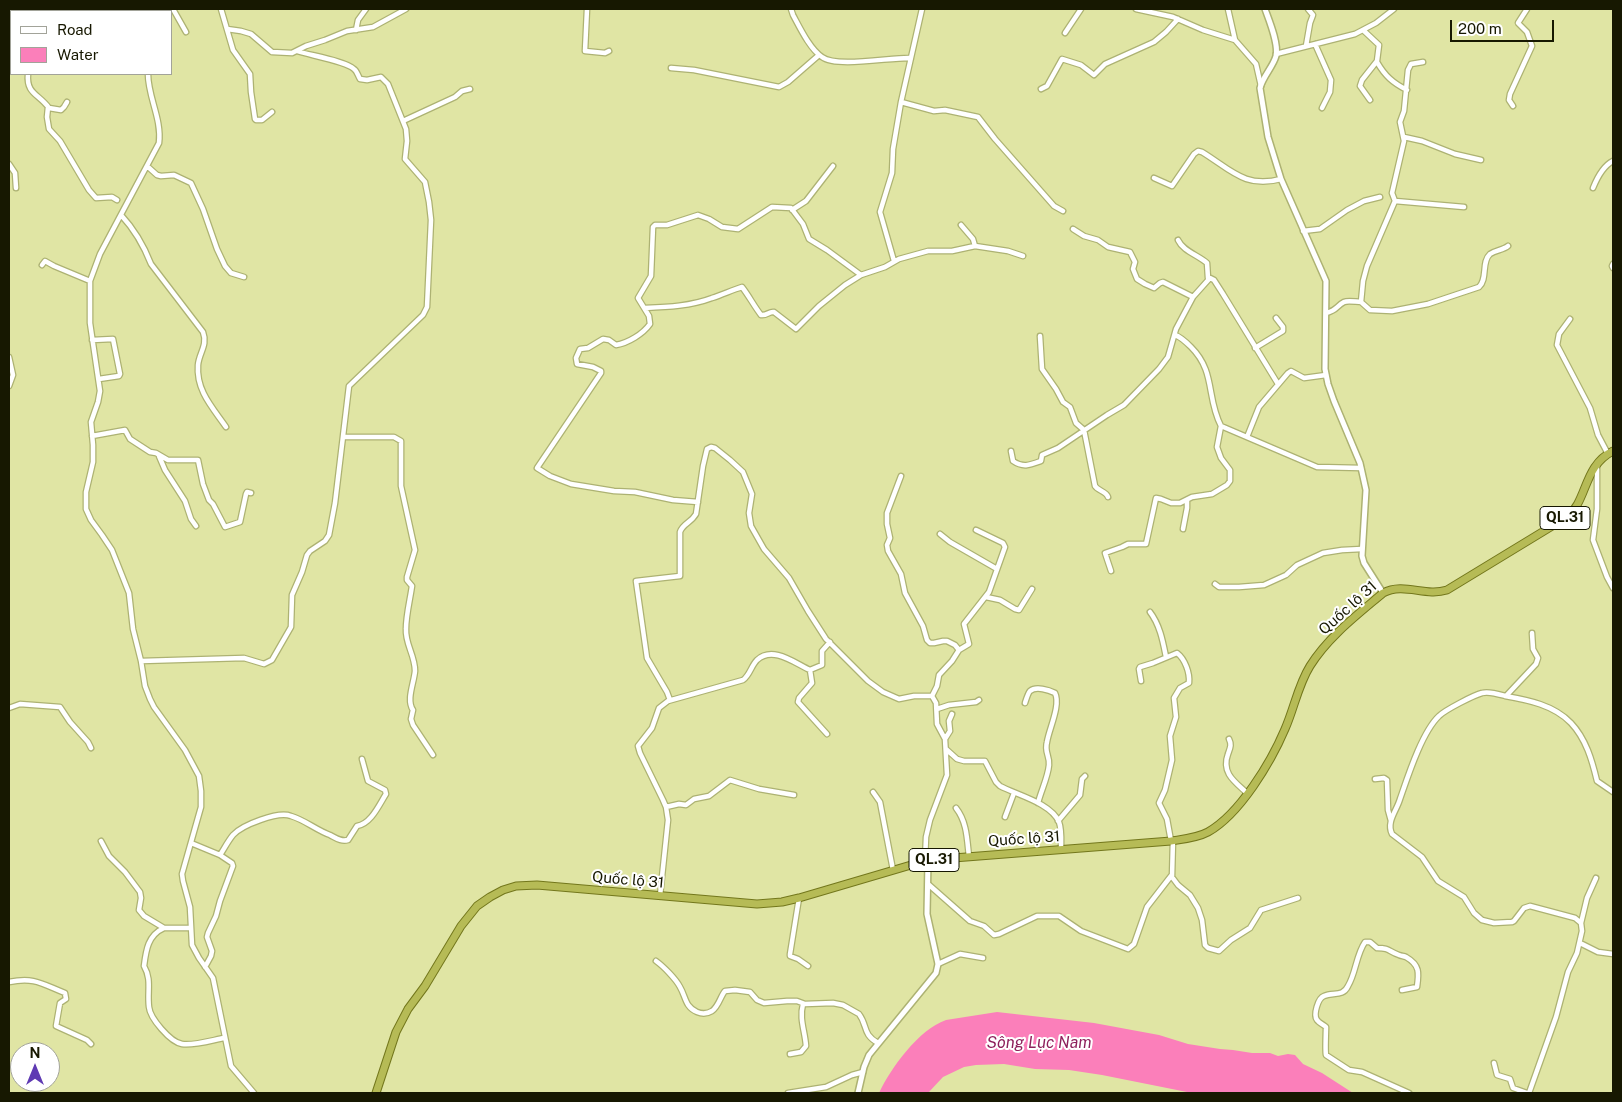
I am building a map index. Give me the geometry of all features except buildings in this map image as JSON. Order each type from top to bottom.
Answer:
[{"type":"highway","name":"Quốc lộ 31","points":[[376,1093],[396,1032],[408,1009],[461,926],[478,906],[490,896],[516,886],[526,885],[761,904],[800,898],[926,860],[1172,841],[1208,832],[1231,813],[1247,793],[1275,750],[1286,728],[1312,663],[1340,630],[1383,593],[1393,589],[1404,588],[1442,592],[1572,513],[1578,505],[1586,482],[1597,466],[1611,452]]},
{"type":"street","points":[[173,9],[186,32]]},
{"type":"street","points":[[220,9],[233,50],[250,74],[251,98],[256,120],[262,120],[272,112]]},
{"type":"street","points":[[356,30],[358,20],[366,9]]},
{"type":"street","points":[[227,29],[248,33],[268,49],[288,54],[347,31],[373,27],[406,9]]},
{"type":"street","points":[[586,9],[585,51],[605,53],[609,51]]},
{"type":"street","points":[[791,9],[819,55],[827,60],[860,62],[891,58],[911,58]]},
{"type":"street","points":[[894,261],[880,214],[892,173],[893,149],[901,102],[922,9]]},
{"type":"street","points":[[1065,33],[1081,9]]},
{"type":"street","points":[[1136,9],[1178,19],[1203,30],[1235,40]]},
{"type":"street","points":[[1228,9],[1235,40],[1256,64],[1268,136],[1280,179],[1325,278],[1324,356],[1326,376],[1361,468],[1366,490],[1362,556],[1364,563],[1383,593]]},
{"type":"street","points":[[1261,86],[1276,54],[1266,9]]},
{"type":"street","points":[[1306,46],[1313,15],[1308,9]]},
{"type":"street","points":[[1276,54],[1348,36],[1376,23],[1394,9]]},
{"type":"street","points":[[1513,106],[1509,100],[1510,94],[1532,46],[1527,32],[1518,22],[1527,9]]},
{"type":"street","points":[[1041,89],[1047,86],[1061,59],[1074,62],[1094,75],[1105,64],[1154,42],[1178,19]]},
{"type":"street","points":[[1363,30],[1379,45],[1377,62],[1360,86],[1370,100]]},
{"type":"street","points":[[1315,44],[1331,80],[1330,92],[1322,108]]},
{"type":"street","points":[[141,661],[244,658],[264,664],[272,660],[291,628],[292,595],[307,555],[325,541],[329,535],[335,503],[349,386],[423,315],[428,304],[430,209],[425,182],[405,159],[407,136],[403,120],[388,84],[379,76],[362,80],[351,67],[296,51]]},
{"type":"street","points":[[671,68],[694,70],[779,87],[788,82],[819,55]]},
{"type":"street","points":[[1377,62],[1387,78],[1407,90]]},
{"type":"street","points":[[1361,302],[1362,281],[1367,266],[1395,201],[1392,193],[1404,137],[1401,132],[1400,122],[1404,111],[1409,66],[1414,63],[1423,62]]},
{"type":"street","points":[[28,75],[27,84],[30,89],[52,109],[61,110],[67,102]]},
{"type":"street","points":[[148,75],[148,86],[160,134],[158,146],[100,254],[90,281],[89,305],[92,340],[99,379],[99,398],[91,422],[93,462],[86,492],[86,509],[91,520],[112,550],[129,593],[133,629],[146,686],[152,703],[185,750],[199,776],[201,790],[200,807],[182,878],[190,902],[192,945],[213,978],[231,1066],[254,1093]]},
{"type":"street","points":[[403,120],[462,91],[470,89]]},
{"type":"street","points":[[901,102],[939,112],[945,110],[978,117],[1054,206],[1063,211]]},
{"type":"street","points":[[48,106],[47,117],[50,128],[60,141],[88,190],[96,198],[112,197],[117,200]]},
{"type":"street","points":[[1404,137],[1422,141],[1455,154],[1481,160]]},
{"type":"street","points":[[1154,178],[1172,186],[1198,151],[1248,181],[1280,179]]},
{"type":"street","points":[[1593,188],[1599,175],[1609,163],[1613,162]]},
{"type":"street","points":[[9,164],[14,173],[16,188]]},
{"type":"street","points":[[147,166],[157,175],[174,175],[191,183],[225,266],[231,273],[244,277]]},
{"type":"street","points":[[698,502],[673,500],[635,492],[614,491],[571,484],[550,476],[538,468],[601,373],[598,368],[577,364],[578,350],[588,348],[603,339],[618,345],[641,334],[650,324],[646,308],[638,298],[651,276],[652,229],[654,226],[667,225],[698,215],[722,227],[738,230],[772,207],[792,210],[806,201],[833,166]]},
{"type":"street","points":[[1303,231],[1320,229],[1347,210],[1364,201],[1380,197]]},
{"type":"street","points":[[1395,201],[1464,207]]},
{"type":"street","points":[[792,210],[802,222],[809,239],[861,276]]},
{"type":"street","points":[[121,215],[136,234],[151,264],[203,332],[205,344],[199,358],[198,379],[206,400],[226,427]]},
{"type":"street","points":[[961,225],[973,240],[975,246]]},
{"type":"street","points":[[1073,229],[1084,236],[1098,240],[1108,247],[1130,252],[1137,279],[1145,284],[1154,288],[1163,282],[1193,297]]},
{"type":"street","points":[[1011,450],[1014,462],[1020,465],[1029,466],[1041,461],[1042,455],[1058,448],[1124,405],[1164,363],[1170,353],[1176,329],[1193,297],[1208,278],[1207,263],[1198,255],[1181,246],[1178,240]]},
{"type":"street","points":[[646,308],[670,307],[711,299],[742,286],[752,300],[753,305],[762,315],[774,312],[796,329],[819,306],[850,281],[885,267],[894,261],[928,251],[952,251],[975,246],[1008,251],[1023,256]]},
{"type":"street","points":[[1326,313],[1336,310],[1345,302],[1361,302],[1370,310],[1392,311],[1428,304],[1479,287],[1482,285],[1488,257],[1496,250],[1504,249],[1508,246]]},
{"type":"street","points":[[42,265],[45,261],[90,281]]},
{"type":"street","points":[[1613,264],[1613,268]]},
{"type":"street","points":[[1208,278],[1214,280],[1278,384]]},
{"type":"street","points":[[1255,348],[1283,331],[1283,327],[1276,318]]},
{"type":"street","points":[[1570,319],[1559,334],[1557,345],[1590,408],[1598,434],[1611,452]]},
{"type":"street","points":[[1111,571],[1105,552],[1128,544],[1146,544],[1155,499],[1160,498],[1173,503],[1180,503],[1192,497],[1214,493],[1230,481],[1229,468],[1221,458],[1218,449],[1221,426],[1212,403],[1209,378],[1204,362],[1194,350],[1175,335]]},
{"type":"street","points":[[1040,336],[1042,369],[1063,402],[1070,408],[1076,423],[1084,430],[1095,486],[1097,489],[1107,493],[1108,497]]},
{"type":"street","points":[[92,340],[113,339],[120,374],[119,376],[99,379]]},
{"type":"street","points":[[9,357],[13,375],[9,386]]},
{"type":"street","points":[[1246,437],[1259,406],[1290,371],[1304,378],[1326,376]]},
{"type":"street","points":[[1221,426],[1317,467],[1361,468]]},
{"type":"street","points":[[92,436],[125,430],[131,440],[150,452],[159,454],[169,460],[198,460],[206,492],[225,527],[240,522],[246,494],[247,492],[251,493]]},
{"type":"street","points":[[343,437],[394,437],[401,441],[401,486],[415,550],[407,577],[412,586],[406,639],[414,659],[415,674],[410,701],[410,706],[413,710],[411,719],[413,725],[434,755]]},
{"type":"street","points":[[670,700],[648,658],[636,581],[680,576],[680,532],[682,527],[694,519],[698,509],[703,466],[706,451],[709,448],[713,448],[743,472],[751,491],[750,518],[754,530],[764,549],[789,578],[830,642],[868,681],[883,692],[899,699],[914,696],[932,696]]},
{"type":"street","points":[[159,454],[165,470],[185,500],[191,519],[196,526]]},
{"type":"street","points":[[1597,466],[1597,509],[1593,542],[1613,588]]},
{"type":"street","points":[[901,476],[887,513],[890,538],[887,545],[888,551],[901,574],[905,593],[923,626],[927,640],[934,643],[947,641],[955,645],[959,650]]},
{"type":"street","points":[[1183,529],[1188,508],[1187,500]]},
{"type":"street","points":[[932,696],[937,686],[939,675],[959,650],[969,643],[964,626],[965,622],[986,597],[993,585],[1004,550],[1004,544],[976,530]]},
{"type":"street","points":[[940,534],[950,542],[997,569]]},
{"type":"street","points":[[1215,584],[1219,587],[1264,585],[1286,575],[1297,565],[1323,553],[1362,549]]},
{"type":"street","points":[[986,597],[1000,600],[1019,610],[1032,589]]},
{"type":"street","points":[[1150,612],[1161,634],[1166,657]]},
{"type":"street","points":[[1506,696],[1536,664],[1538,658],[1532,649],[1532,633]]},
{"type":"street","points":[[660,896],[668,820],[666,807],[638,746],[652,728],[659,708],[670,700],[743,680],[748,676],[758,660],[767,656],[780,656],[810,670],[822,665],[822,651],[830,642]]},
{"type":"street","points":[[928,884],[970,921],[984,926],[994,935],[1037,916],[1057,916],[1083,932],[1128,950],[1134,944],[1147,907],[1171,876],[1172,841],[1167,819],[1159,802],[1165,790],[1172,764],[1170,736],[1176,717],[1174,698],[1180,688],[1190,682],[1187,667],[1180,654],[1176,653],[1140,668],[1141,681]]},
{"type":"street","points":[[810,670],[812,683],[798,698],[798,702],[827,734]]},
{"type":"street","points":[[1025,703],[1029,692],[1033,690],[1048,690],[1056,694],[1057,700],[1046,746],[1049,760],[1048,769],[1038,803]]},
{"type":"street","points":[[1581,923],[1575,918],[1530,906],[1524,908],[1512,922],[1494,923],[1482,920],[1474,913],[1464,897],[1438,881],[1422,857],[1392,834],[1389,828],[1424,739],[1439,716],[1483,693],[1541,704],[1569,720],[1588,751],[1597,781],[1613,792]]},
{"type":"street","points":[[858,1093],[862,1072],[867,1059],[878,1043],[926,987],[936,973],[938,964],[927,914],[926,837],[930,820],[947,775],[945,739],[937,724],[936,702],[932,696]]},
{"type":"street","points":[[937,709],[979,700]]},
{"type":"street","points":[[9,708],[20,704],[60,707],[91,748]]},
{"type":"street","points":[[945,739],[950,731],[949,720],[952,714]]},
{"type":"street","points":[[1229,739],[1231,745],[1226,761],[1227,772],[1230,778],[1247,793]]},
{"type":"street","points":[[946,749],[964,762],[985,761],[998,784],[1038,803],[1051,813],[1058,821],[1061,850]]},
{"type":"street","points":[[220,855],[233,835],[238,831],[277,815],[290,815],[323,832],[344,841],[348,840],[358,826],[367,822],[386,794],[385,790],[368,781],[362,759]]},
{"type":"street","points":[[1058,821],[1080,795],[1084,776]]},
{"type":"street","points":[[1375,778],[1387,779],[1388,810],[1391,820]]},
{"type":"street","points":[[666,807],[679,804],[686,805],[694,799],[709,796],[730,780],[759,789],[794,795]]},
{"type":"street","points":[[873,792],[880,802],[893,870]]},
{"type":"street","points":[[1005,817],[1014,793]]},
{"type":"street","points":[[956,808],[963,817],[968,857]]},
{"type":"street","points":[[101,841],[113,861],[125,872],[140,892],[141,898],[138,906],[141,914],[164,928]]},
{"type":"street","points":[[191,843],[220,855],[232,863],[233,866],[216,916],[208,933],[208,944],[212,951],[205,967]]},
{"type":"street","points":[[1171,876],[1190,895],[1198,908],[1205,945],[1208,948],[1219,951],[1231,940],[1250,928],[1261,910],[1298,898]]},
{"type":"street","points":[[1494,1063],[1498,1075],[1510,1079],[1513,1088],[1528,1093],[1551,1032],[1568,972],[1580,943],[1581,923],[1587,898],[1596,878]]},
{"type":"street","points":[[800,898],[790,956],[808,966]]},
{"type":"street","points":[[190,928],[164,928],[149,941],[144,966],[148,973],[149,1006],[154,1021],[181,1044],[224,1038]]},
{"type":"street","points":[[1402,990],[1418,987],[1418,966],[1405,956],[1386,948],[1377,948],[1370,942],[1365,942],[1347,988],[1340,993],[1325,995],[1315,1016],[1316,1020],[1326,1027],[1327,1042],[1324,1052],[1326,1055],[1350,1070],[1362,1072],[1409,1093]]},
{"type":"street","points":[[1580,943],[1598,952],[1613,954]]},
{"type":"street","points":[[938,964],[960,954],[983,958]]},
{"type":"street","points":[[656,962],[680,985],[685,1002],[690,1009],[701,1014],[713,1010],[725,991],[735,990],[750,992],[757,1000],[764,1003],[793,1001],[803,1004],[833,1003],[852,1009],[861,1016],[864,1029],[871,1039],[878,1043]]},
{"type":"street","points":[[9,982],[36,980],[65,993],[66,999],[60,1003],[56,1026],[91,1044]]},
{"type":"street","points":[[790,1054],[801,1052],[806,1046],[802,1028],[801,1011],[803,1004]]},
{"type":"street","points":[[788,1093],[826,1087],[862,1072]]},
{"type":"water","name":"Sông Lục Nam","points":[[997,1012],[1094,1023],[1159,1035],[1188,1044],[1220,1049],[1270,1053],[1278,1056],[1295,1055],[1303,1064],[1322,1073],[1353,1093],[1192,1093],[1102,1075],[1069,1070],[1035,1069],[1004,1064],[964,1067],[943,1077],[928,1093],[879,1093],[906,1051],[925,1032],[946,1020]]}]
